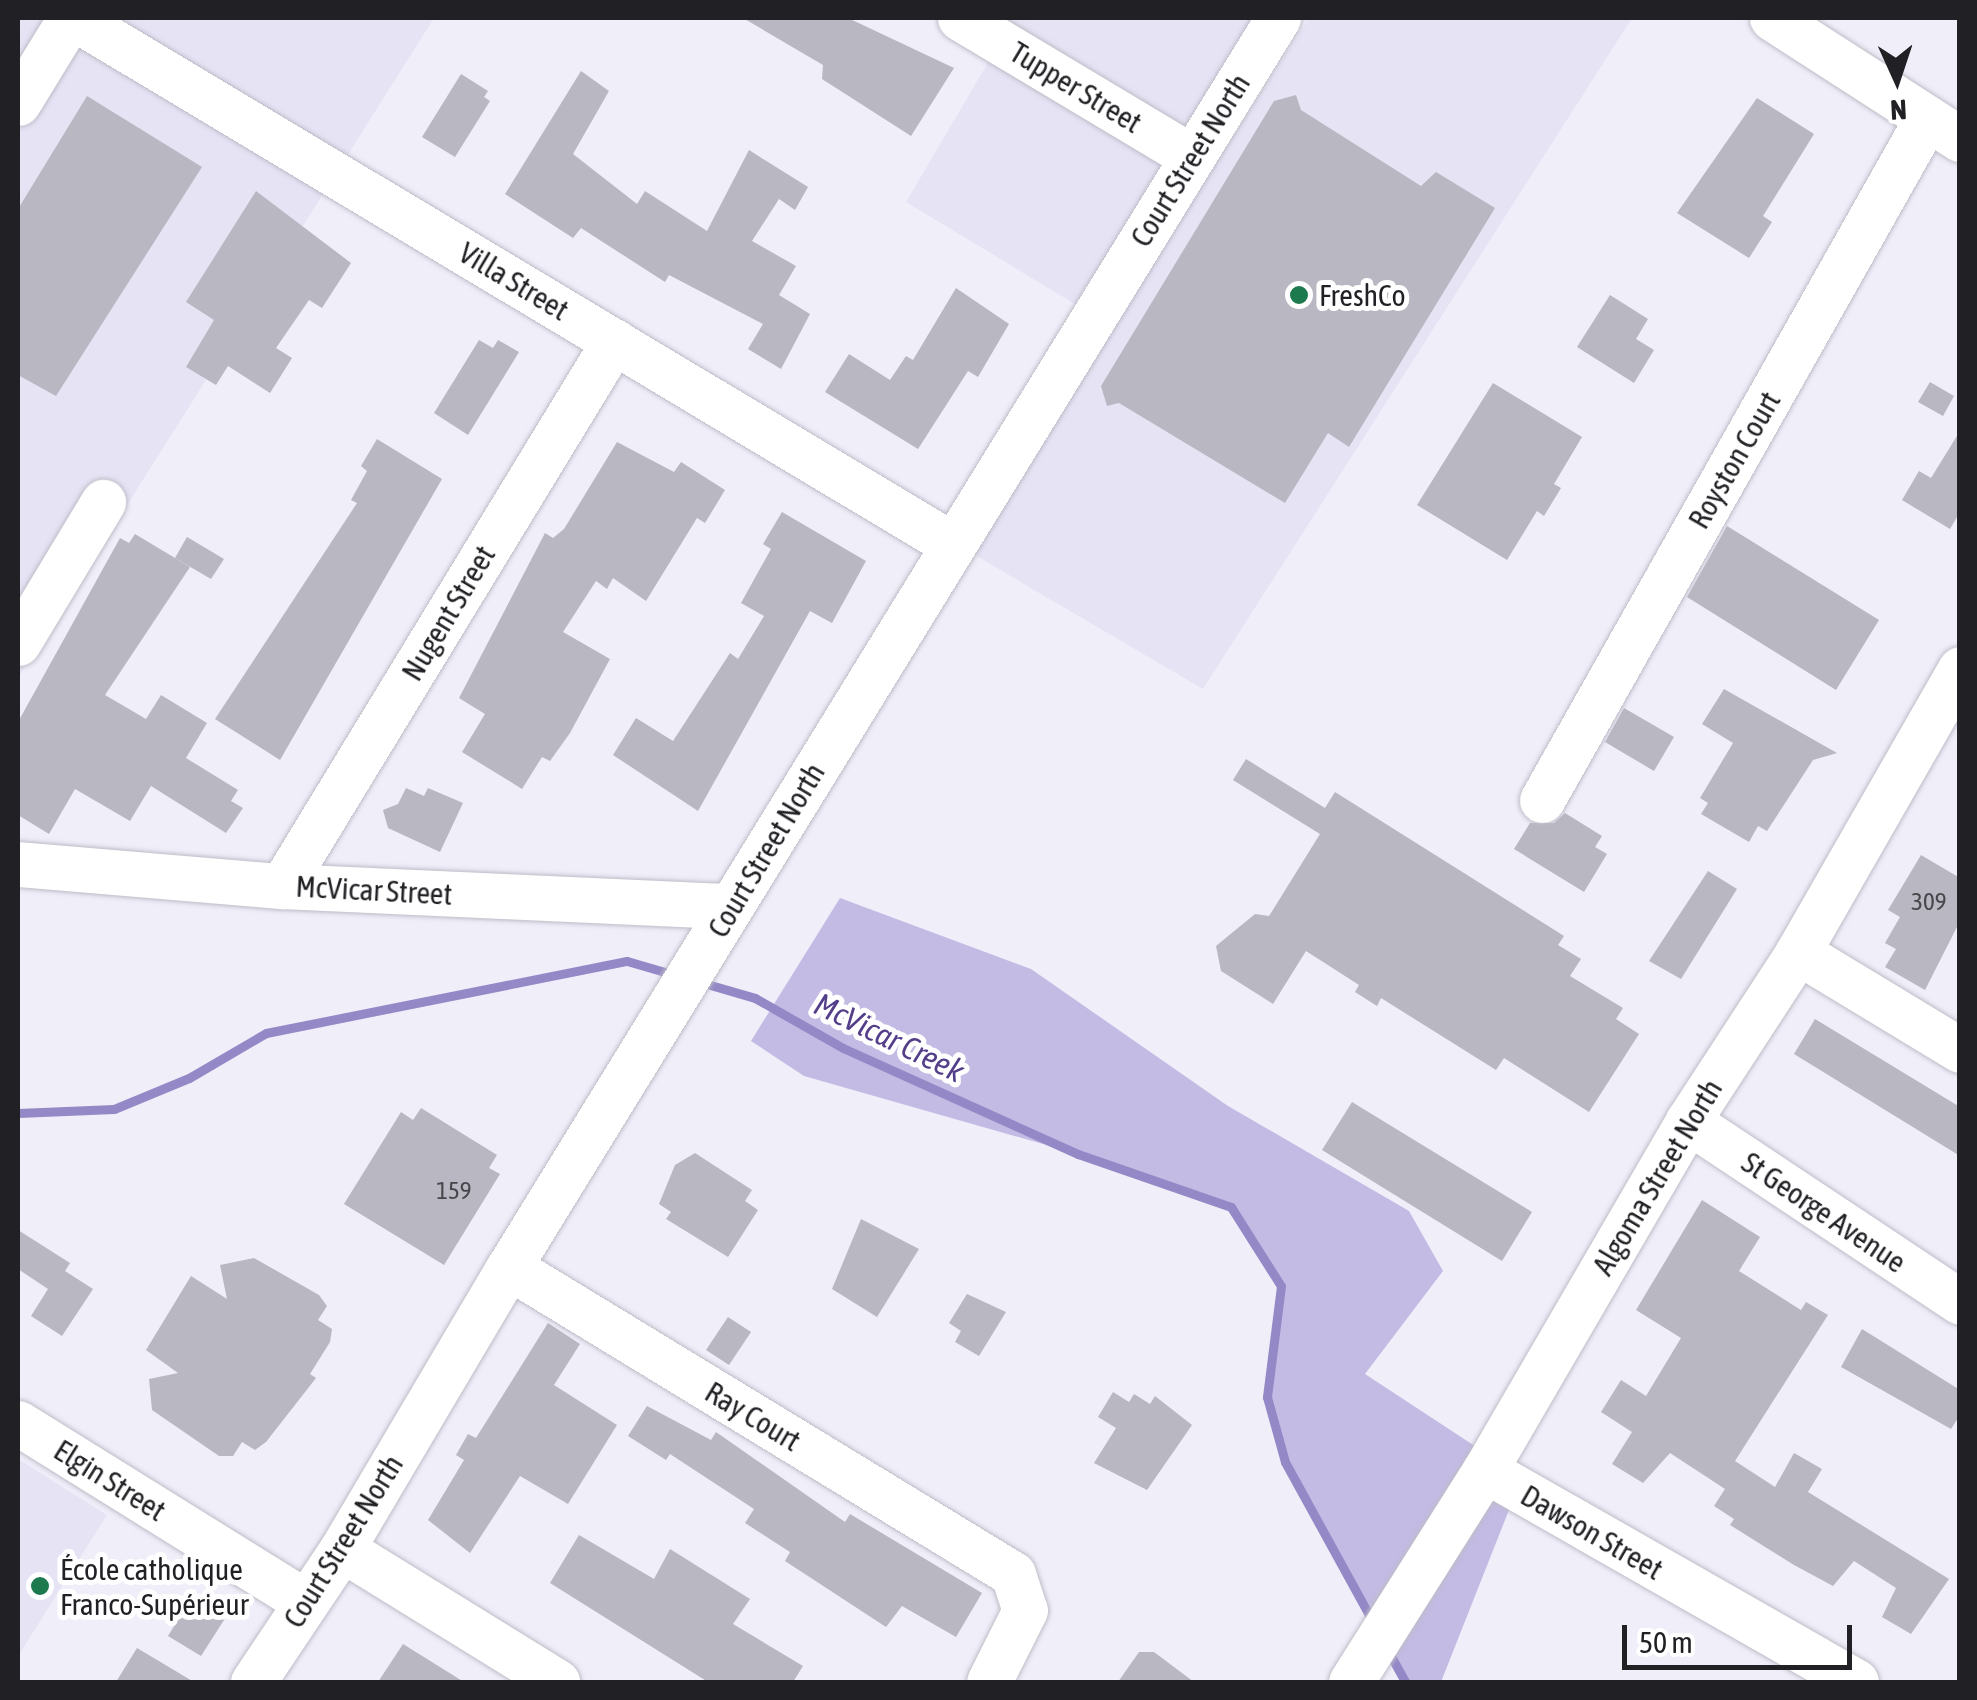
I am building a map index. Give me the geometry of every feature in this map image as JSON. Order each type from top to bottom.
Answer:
[{"type":"street","points":[[18,104],[72,18]]},
{"type":"street","name":"Villa Street","points":[[72,18],[953,545]]},
{"type":"street","name":"Tupper Street","points":[[960,18],[1192,158]]},
{"type":"street","name":"Court Street North","points":[[253,1682],[342,1549],[508,1267],[1278,18]]},
{"type":"street","points":[[1772,18],[1943,130]]},
{"type":"street","name":"Royston Court","points":[[1542,800],[1943,130]]},
{"type":"street","name":"Nugent Street","points":[[282,886],[614,341]]},
{"type":"street","points":[[18,642],[103,502]]},
{"type":"street","name":"Algoma Street North","points":[[1351,1682],[1485,1470],[1688,1121],[1798,952],[1960,670]]},
{"type":"street","name":"McVicar Street","points":[[18,864],[282,886],[730,906]]},
{"type":"street","points":[[1798,952],[1960,1050]]},
{"type":"street","name":"St George Avenue","points":[[1688,1121],[1960,1302]]},
{"type":"street","name":"Ray Court","points":[[508,1267],[1013,1574],[1025,1610],[989,1682]]},
{"type":"street","name":"Elgin Street","points":[[18,1423],[304,1601]]},
{"type":"street","name":"Dawson Street","points":[[1485,1470],[1856,1682]]},
{"type":"street","points":[[342,1549],[557,1682]]},
{"type":"shaded area","points":[[18,18],[434,18],[18,678]]},
{"type":"shaded area","points":[[969,18],[1257,18],[1075,304],[906,202],[989,61]]},
{"type":"shaded area","points":[[1309,18],[1632,18],[1203,689],[968,551]]},
{"type":"shaded area","points":[[840,898],[1031,969],[1228,1106],[1409,1211],[1443,1271],[1365,1374],[1522,1477],[1441,1682],[1405,1682],[1285,1462],[1267,1397],[1281,1286],[1231,1207],[1078,1154],[804,1076],[751,1041]]},
{"type":"shaded area","name":"École catholique Franco-Supérieur","points":[[18,1459],[107,1515],[18,1656]]},
{"type":"building","points":[[743,18],[848,18],[954,68],[911,136],[822,79],[823,65]]},
{"type":"building","points":[[581,71],[609,91],[573,154],[637,204],[645,191],[707,231],[749,150],[808,187],[795,210],[779,199],[752,241],[796,266],[779,295],[810,314],[781,369],[748,349],[763,324],[669,275],[665,282],[581,228],[573,238],[505,194]]},
{"type":"building","points":[[461,74],[488,91],[484,97],[490,101],[455,157],[422,137]]},
{"type":"building","name":"FreshCo","points":[[1296,95],[1301,110],[1421,186],[1436,172],[1495,208],[1349,447],[1328,433],[1285,503],[1119,403],[1107,406],[1101,386],[1274,101]]},
{"type":"building","points":[[87,96],[202,167],[56,396],[18,375],[18,209]]},
{"type":"building","points":[[1757,98],[1814,134],[1763,216],[1772,222],[1749,258],[1677,213]]},
{"type":"building","points":[[256,191],[351,263],[322,308],[309,300],[276,348],[292,358],[270,393],[228,366],[216,385],[186,367],[214,320],[186,302]]},
{"type":"building","points":[[956,288],[1009,324],[978,377],[968,371],[918,449],[825,392],[849,354],[890,380],[906,356],[913,360]]},
{"type":"building","points":[[1610,295],[1648,319],[1636,339],[1654,350],[1634,383],[1577,347]]},
{"type":"building","points":[[479,340],[493,348],[498,340],[519,352],[468,435],[434,413]]},
{"type":"building","points":[[1930,382],[1954,396],[1943,416],[1918,402]]},
{"type":"building","points":[[1493,383],[1582,437],[1554,484],[1561,488],[1544,516],[1537,511],[1507,560],[1417,505]]},
{"type":"building","points":[[1960,431],[1960,512],[1950,529],[1902,500],[1919,471],[1931,478]]},
{"type":"building","points":[[377,439],[442,479],[280,760],[215,719],[357,503],[351,500],[367,471],[361,466]]},
{"type":"building","points":[[617,442],[674,472],[681,462],[725,490],[705,523],[697,518],[646,601],[613,578],[607,589],[596,581],[563,632],[610,659],[570,733],[550,761],[542,757],[522,789],[462,752],[485,714],[459,698],[545,533],[553,538],[564,529]]},
{"type":"building","points":[[782,512],[866,561],[832,623],[810,611],[698,811],[613,755],[636,718],[673,741],[730,653],[738,659],[764,616],[741,603],[771,549],[763,544]]},
{"type":"building","points":[[1727,526],[1879,620],[1836,690],[1687,597]]},
{"type":"building","points":[[135,534],[190,567],[105,695],[146,719],[161,695],[207,723],[186,758],[238,790],[231,801],[243,808],[226,833],[151,786],[130,821],[75,789],[49,834],[18,815],[18,722],[120,538],[129,543]]},
{"type":"building","points":[[187,537],[224,559],[211,579],[175,558]]},
{"type":"building","points":[[1724,689],[1837,753],[1813,760],[1767,831],[1758,826],[1749,842],[1701,814],[1708,803],[1700,798],[1733,743],[1702,724]]},
{"type":"building","points":[[1624,708],[1674,737],[1654,771],[1605,742]]},
{"type":"building","points":[[1246,759],[1325,808],[1335,792],[1564,936],[1558,945],[1581,959],[1570,976],[1623,1008],[1616,1019],[1639,1034],[1589,1112],[1504,1058],[1496,1070],[1381,998],[1377,1006],[1355,992],[1359,985],[1306,951],[1273,1004],[1221,971],[1216,946],[1255,914],[1269,916],[1320,834],[1233,780]]},
{"type":"building","points":[[406,788],[424,796],[428,788],[463,803],[440,852],[388,828],[383,810],[398,804]]},
{"type":"building","points":[[1565,813],[1602,836],[1595,847],[1607,854],[1584,892],[1514,849],[1530,823],[1554,823]]},
{"type":"building","points":[[1921,855],[1960,878],[1960,921],[1925,990],[1885,967],[1896,949],[1885,943],[1900,917],[1888,910]]},
{"type":"building","points":[[1708,871],[1737,889],[1681,979],[1649,961]]},
{"type":"building","points":[[1815,1019],[1960,1107],[1960,1156],[1794,1054]]},
{"type":"building","points":[[1352,1102],[1532,1212],[1502,1261],[1322,1150]]},
{"type":"building","points":[[421,1108],[497,1155],[489,1168],[500,1174],[444,1265],[344,1204],[401,1112],[413,1120]]},
{"type":"building","points":[[695,1153],[752,1190],[745,1201],[758,1210],[728,1257],[666,1219],[671,1212],[659,1204],[675,1165]]},
{"type":"building","points":[[1702,1200],[1760,1237],[1739,1271],[1801,1310],[1806,1302],[1828,1315],[1735,1461],[1775,1487],[1794,1453],[1822,1469],[1808,1492],[1949,1579],[1911,1634],[1882,1617],[1896,1588],[1854,1561],[1833,1586],[1794,1565],[1730,1525],[1734,1519],[1714,1506],[1725,1489],[1670,1453],[1643,1483],[1612,1464],[1632,1432],[1601,1412],[1621,1380],[1646,1396],[1681,1338],[1636,1310]]},
{"type":"building","points":[[861,1219],[919,1249],[877,1317],[832,1289]]},
{"type":"building","points":[[18,1230],[70,1263],[65,1271],[93,1289],[62,1336],[31,1316],[48,1289],[18,1269]]},
{"type":"building","points":[[254,1258],[319,1295],[327,1306],[318,1320],[332,1329],[330,1342],[310,1374],[316,1378],[266,1442],[255,1450],[242,1442],[233,1456],[219,1456],[152,1410],[149,1379],[178,1373],[146,1350],[191,1276],[227,1299],[220,1265]]},
{"type":"building","points":[[967,1294],[1006,1312],[979,1356],[955,1342],[961,1331],[949,1323]]},
{"type":"building","points":[[728,1317],[751,1332],[729,1365],[706,1350]]},
{"type":"building","points":[[548,1323],[580,1344],[554,1385],[617,1425],[568,1504],[520,1476],[470,1553],[428,1520],[464,1460],[456,1455],[468,1434],[476,1438]]},
{"type":"building","points":[[1862,1329],[1960,1390],[1960,1415],[1951,1429],[1841,1367]]},
{"type":"building","points":[[1113,1392],[1129,1402],[1134,1394],[1150,1404],[1155,1396],[1192,1425],[1147,1490],[1094,1463],[1116,1428],[1098,1417]]},
{"type":"building","points":[[647,1406],[711,1440],[716,1432],[845,1522],[850,1514],[982,1593],[956,1637],[902,1606],[886,1627],[785,1561],[790,1552],[745,1523],[754,1509],[670,1454],[666,1460],[628,1436]]},
{"type":"building","points":[[579,1535],[654,1579],[670,1549],[750,1599],[733,1624],[803,1666],[793,1682],[708,1682],[550,1583]]},
{"type":"building","points":[[190,1600],[224,1620],[201,1656],[168,1636]]},
{"type":"building","points":[[403,1644],[464,1682],[378,1682]]},
{"type":"building","points":[[137,1648],[194,1682],[116,1682]]},
{"type":"building","points":[[1139,1652],[1154,1652],[1194,1682],[1118,1682]]},
{"type":"waterway","name":"McVicar Creek","points":[[18,1113],[114,1109],[189,1078],[266,1033],[627,961],[675,975]]},
{"type":"waterway","name":"McVicar Creek","points":[[700,982],[755,998],[843,1048],[1078,1154],[1231,1207],[1281,1286],[1267,1397],[1285,1462],[1373,1622]]},
{"type":"waterway","name":"McVicar Creek","points":[[1387,1649],[1405,1682]]},
{"type":"place","name":"FreshCo","points":[[1299,295]]},
{"type":"place","name":"École catholique Franco-Supérieur","points":[[40,1586]]}]
